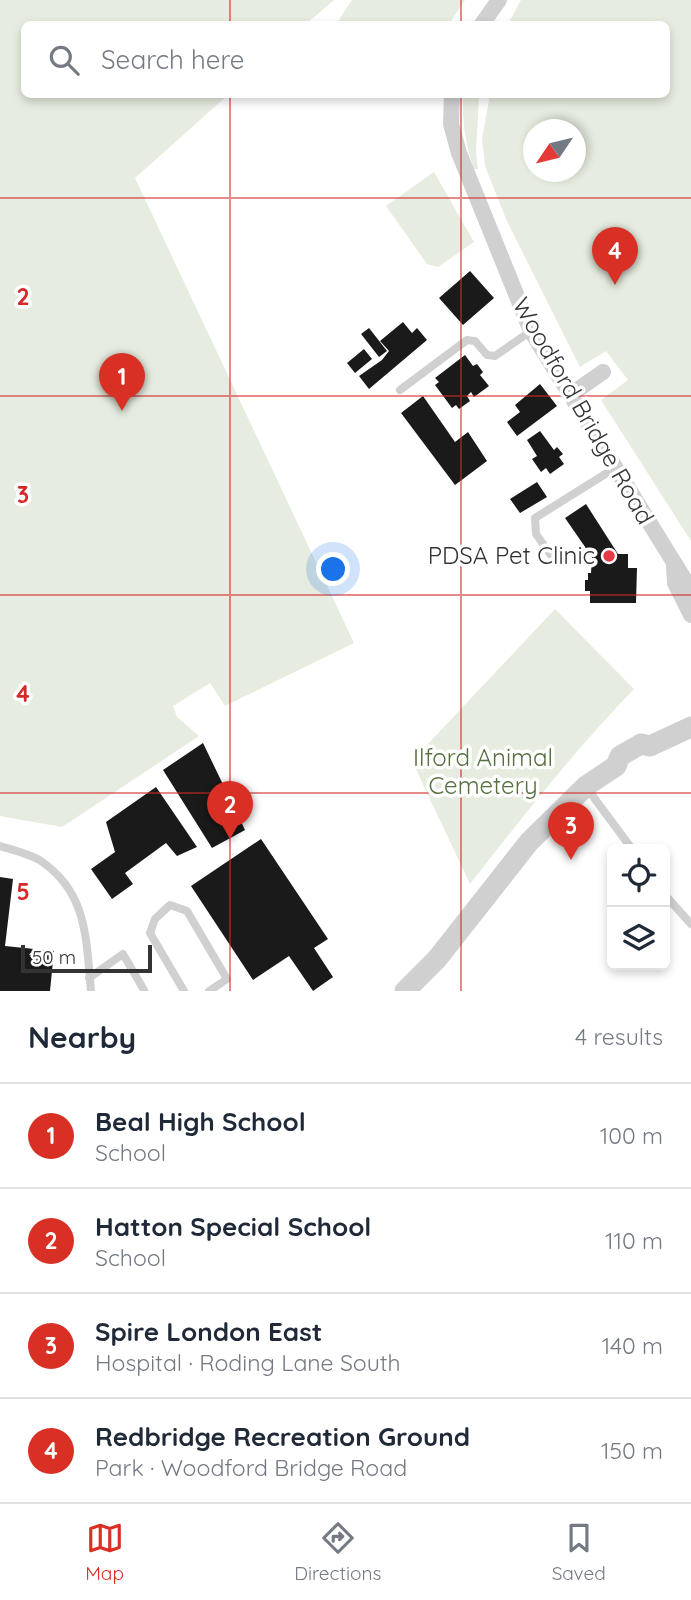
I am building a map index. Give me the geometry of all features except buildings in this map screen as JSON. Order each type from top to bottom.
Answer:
[{"type":"street","points":[[484,21],[499,0]]},
{"type":"street","name":"Woodford Bridge Road","points":[[452,98],[452,124],[459,153],[531,331],[691,590]]},
{"type":"street","points":[[570,395],[603,372]]},
{"type":"street","name":"Woodford Bridge Road","points":[[674,566],[675,583],[691,615]]},
{"type":"street","points":[[405,991],[437,959],[529,842],[586,786],[635,754],[691,727]]},
{"type":"lane","points":[[400,390],[467,340],[475,341],[487,355],[495,356],[531,331]]},
{"type":"lane","points":[[555,561],[536,534],[535,518],[615,468]]},
{"type":"lane","points":[[675,583],[691,599]]},
{"type":"lane","points":[[586,786],[628,844]]},
{"type":"lane","points":[[0,846],[40,860],[67,886],[84,918],[90,991]]},
{"type":"lane","points":[[670,901],[691,924]]},
{"type":"lane","points":[[184,991],[150,933],[155,919],[170,905],[187,911],[227,979],[209,991]]},
{"type":"lane","points":[[89,978],[123,954],[144,991]]},
{"type":"green space","points":[[0,0],[334,0],[310,21],[21,21],[21,98],[225,98],[135,178],[354,643],[225,706],[210,683],[173,706],[177,717],[199,736],[62,827],[0,816]]},
{"type":"green space","points":[[352,0],[465,0],[451,21],[338,21]]},
{"type":"green space","points":[[521,0],[691,0],[691,541],[601,400],[628,380],[606,351],[580,367],[506,219],[485,166],[482,139],[489,98],[670,98],[670,21],[510,21]]},
{"type":"green space","points":[[463,98],[479,98],[476,153],[478,169],[474,169],[464,123]]},
{"type":"green space","points":[[434,172],[474,242],[438,267],[427,264],[386,206]]},
{"type":"green space","name":"Ilford Animal Cemetery","points":[[555,609],[634,689],[570,760],[470,884],[412,761]]},
{"type":"place","name":"Redbridge Recreation Ground","points":[[615,285]]},
{"type":"place","name":"Beal High School","points":[[122,411]]},
{"type":"place","name":"PDSA Pet Clinic","points":[[609,556]]},
{"type":"place","name":"Hatton Special School","points":[[230,839]]},
{"type":"place","name":"Spire London East","points":[[571,860]]}]
